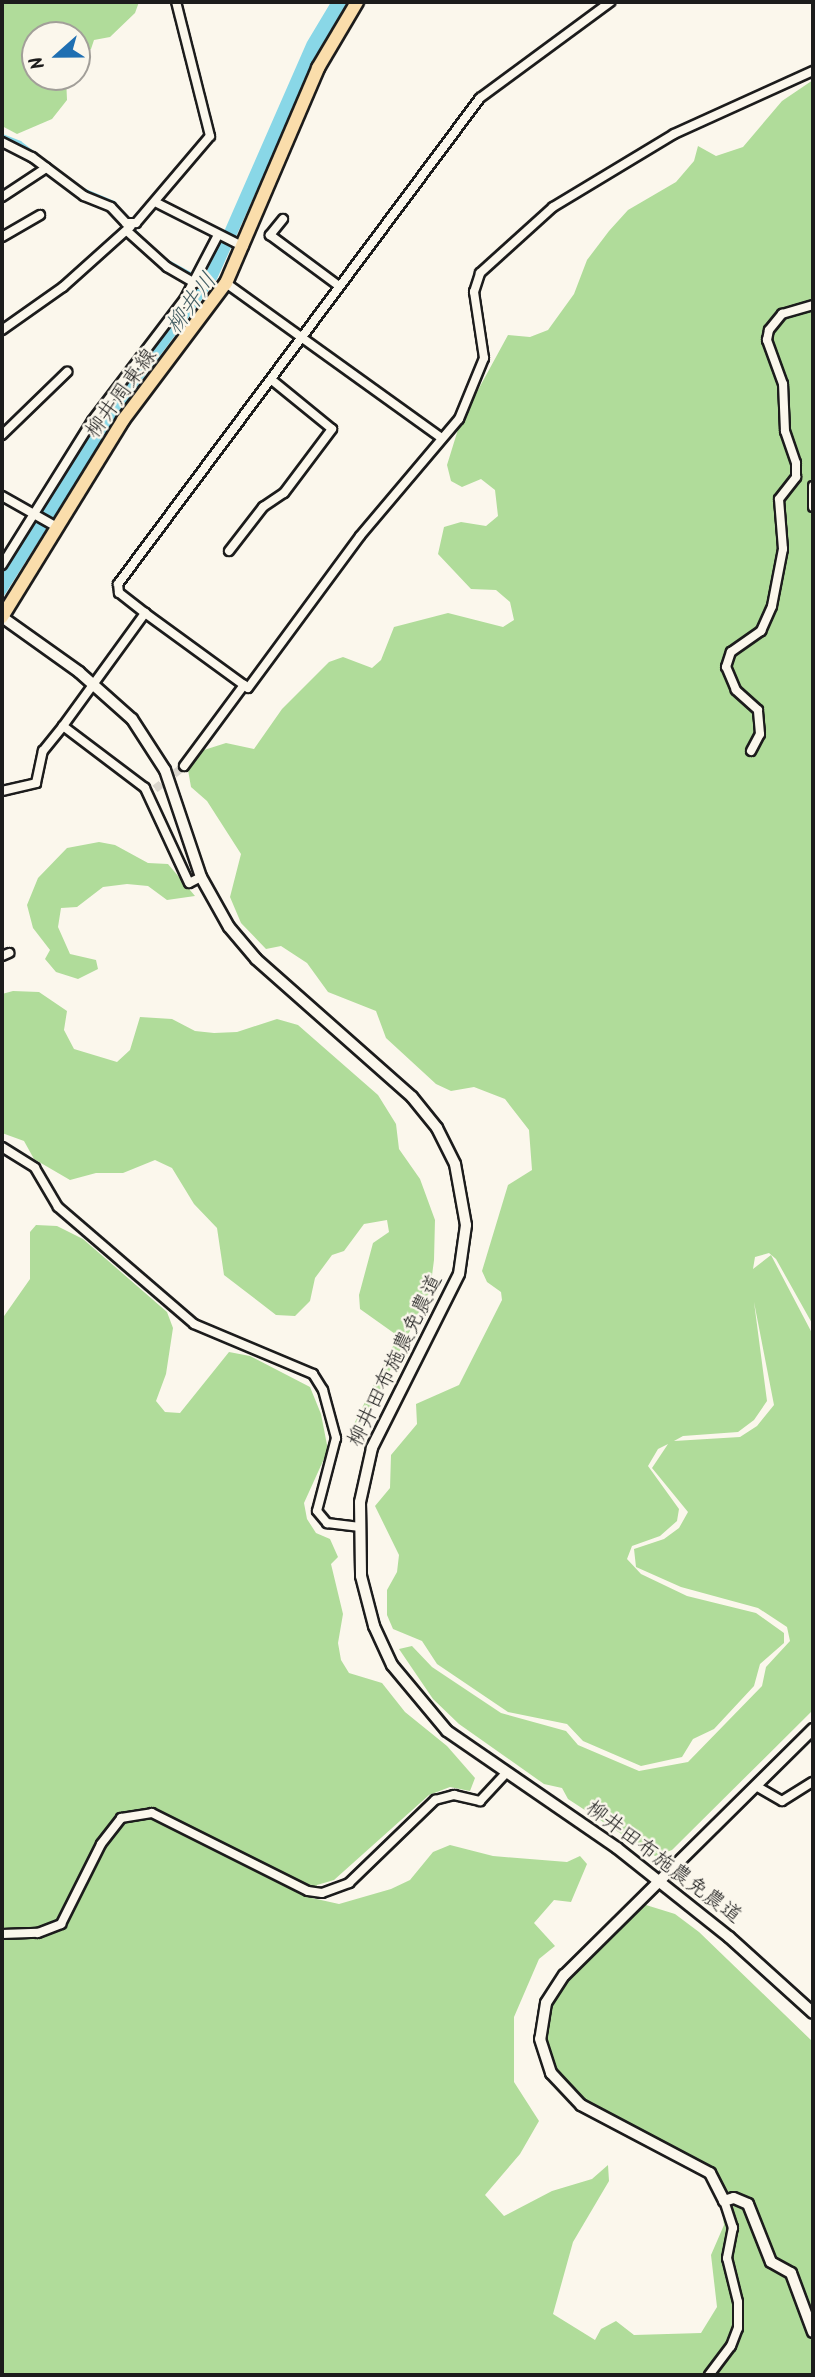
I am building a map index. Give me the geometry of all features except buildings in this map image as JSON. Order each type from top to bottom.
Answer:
[{"type":"main road","name":"柳井周東線","points":[[2,617],[53,525],[123,420],[226,283],[318,68],[357,2]]},
{"type":"street","points":[[2,330],[50,298],[157,203],[210,136],[176,2]]},
{"type":"street","points":[[610,2],[480,98],[118,584],[119,593],[248,688],[360,536],[464,411],[484,358],[475,284],[532,221],[674,134],[813,71]]},
{"type":"street","points":[[2,142],[46,168],[84,196],[111,207],[167,267],[197,279]]},
{"type":"street","points":[[2,197],[46,168]]},
{"type":"street","points":[[157,203],[240,245]]},
{"type":"street","points":[[2,237],[40,215]]},
{"type":"street","points":[[284,219],[270,234],[339,286]]},
{"type":"street","points":[[2,565],[92,421],[197,279],[220,235]]},
{"type":"street","points":[[226,283],[440,437]]},
{"type":"street","points":[[751,751],[760,734],[758,710],[736,690],[726,667],[730,652],[761,631],[772,606],[783,549],[779,499],[796,477],[796,463],[785,431],[783,384],[767,340],[769,330],[782,314],[813,305]]},
{"type":"street","points":[[2,435],[67,372]]},
{"type":"street","points":[[229,551],[263,507],[285,493],[332,429],[272,380]]},
{"type":"street","points":[[813,486],[813,507]]},
{"type":"street","points":[[2,496],[53,525]]},
{"type":"street","points":[[2,791],[36,783],[43,751],[145,612]]},
{"type":"street","name":"柳井田布施農免農道","points":[[2,617],[93,684],[132,719],[156,752],[201,877],[242,944],[426,1112],[446,1144],[462,1186],[466,1225],[459,1274],[372,1448],[358,1527],[367,1602],[392,1665],[431,1716],[506,1773],[659,1881],[811,2007]]},
{"type":"street","points":[[184,766],[244,685]]},
{"type":"street","points":[[62,726],[152,791],[189,883],[201,877]]},
{"type":"street","points":[[2,1147],[35,1168],[58,1207],[194,1324],[313,1374],[323,1390],[336,1438],[317,1511],[327,1523],[358,1527]]},
{"type":"street","points":[[709,2375],[731,2347],[738,2328],[738,2302],[727,2258],[733,2228],[724,2201],[710,2173],[602,2118],[564,2092],[542,2052],[542,2015],[554,1988],[813,1729]]},
{"type":"street","points":[[2,1934],[38,1933],[61,1924],[101,1844],[121,1818],[152,1813],[308,1891],[322,1893],[349,1883],[435,1800],[454,1795],[480,1801],[506,1773]]},
{"type":"street","points":[[756,1786],[782,1801],[813,1782]]},
{"type":"street","points":[[724,2201],[734,2198],[748,2204],[771,2262],[791,2273],[813,2332]]},
{"type":"green space","points":[[2,2],[139,2],[135,13],[110,37],[94,40],[91,49],[91,21],[21,21],[21,91],[67,91],[67,100],[52,119],[17,134],[2,126]]},
{"type":"green space","points":[[813,80],[813,1325],[776,1259],[769,1253],[755,1257],[753,1269],[771,1255],[813,1335],[813,1710],[672,1850],[655,1856],[568,1799],[562,1788],[544,1784],[459,1724],[433,1699],[399,1649],[412,1646],[432,1667],[501,1713],[566,1731],[578,1745],[639,1771],[688,1762],[762,1686],[766,1667],[790,1641],[787,1627],[758,1608],[681,1587],[636,1567],[634,1549],[664,1539],[679,1528],[688,1512],[652,1468],[668,1444],[658,1449],[648,1466],[679,1509],[677,1521],[660,1536],[632,1546],[627,1559],[641,1574],[687,1596],[756,1613],[784,1633],[784,1643],[760,1664],[754,1686],[714,1729],[693,1739],[682,1757],[641,1766],[583,1741],[567,1724],[508,1712],[437,1664],[422,1641],[393,1629],[387,1615],[387,1590],[397,1572],[399,1555],[375,1506],[390,1488],[391,1455],[417,1424],[416,1404],[459,1385],[502,1300],[501,1292],[487,1282],[482,1271],[508,1185],[532,1170],[529,1130],[505,1099],[474,1087],[451,1091],[436,1084],[386,1038],[376,1011],[328,992],[307,963],[281,946],[266,949],[241,923],[230,897],[241,854],[207,801],[191,787],[188,770],[204,750],[226,743],[254,749],[282,709],[329,662],[343,657],[372,668],[381,660],[394,627],[448,613],[503,627],[514,620],[510,602],[496,590],[471,589],[438,554],[444,527],[461,522],[486,526],[498,516],[495,490],[481,479],[462,487],[451,481],[447,465],[460,423],[508,335],[530,337],[548,330],[574,294],[587,260],[628,210],[676,182],[694,161],[698,146],[716,156],[743,147],[782,101]],"holes":[[[754,1302],[774,1405],[757,1426],[740,1437],[674,1441],[683,1436],[738,1432],[754,1420],[767,1401]]]},
{"type":"green space","points":[[99,842],[115,845],[148,863],[168,864],[195,896],[167,900],[148,886],[127,884],[103,887],[77,907],[61,908],[58,927],[70,954],[96,960],[98,969],[78,979],[56,972],[45,959],[50,950],[33,928],[27,905],[38,878],[67,848]]},
{"type":"green space","points":[[13,991],[39,992],[67,1011],[64,1030],[74,1049],[117,1062],[130,1050],[140,1017],[172,1019],[195,1031],[214,1033],[237,1032],[277,1019],[298,1025],[378,1095],[396,1124],[399,1149],[420,1179],[435,1220],[434,1260],[430,1291],[360,1430],[352,1428],[398,1336],[360,1309],[359,1295],[373,1243],[389,1232],[387,1220],[364,1224],[344,1251],[332,1255],[315,1278],[310,1301],[295,1316],[276,1315],[224,1275],[217,1228],[194,1204],[172,1168],[155,1160],[123,1173],[96,1173],[70,1180],[34,1159],[24,1141],[2,1133],[2,994]]},
{"type":"green space","points":[[36,1225],[57,1226],[83,1239],[167,1312],[173,1328],[166,1374],[156,1401],[165,1412],[180,1413],[229,1352],[250,1356],[310,1387],[321,1414],[328,1450],[304,1503],[307,1519],[316,1533],[330,1539],[338,1557],[331,1564],[343,1614],[338,1643],[341,1660],[349,1673],[382,1683],[405,1712],[447,1746],[475,1778],[470,1791],[450,1787],[429,1795],[334,1880],[317,1885],[312,1898],[339,1904],[391,1889],[410,1880],[433,1852],[450,1845],[493,1856],[567,1862],[580,1856],[587,1864],[571,1902],[554,1900],[534,1923],[555,1946],[539,1959],[514,2017],[514,2082],[539,2121],[520,2154],[485,2195],[504,2216],[552,2191],[592,2179],[608,2165],[609,2181],[573,2242],[553,2314],[595,2340],[601,2329],[616,2321],[634,2335],[701,2333],[717,2307],[711,2255],[724,2225],[717,2171],[592,2105],[571,2091],[556,2069],[546,2036],[549,2009],[570,1977],[646,1905],[675,1914],[699,1932],[813,2042],[813,2375],[2,2375],[2,1319],[30,1279],[30,1232]]},
{"type":"water","name":"柳井川","points":[[331,2],[351,2],[315,60],[217,279],[133,392],[2,599],[2,572],[7,564],[96,425],[205,275],[307,42]]},
{"type":"waterway","points":[[2,135],[20,142],[71,181]]},
{"type":"waterway","points":[[76,186],[114,202],[125,217]]},
{"type":"waterway","points":[[134,229],[145,242]]},
{"type":"waterway","name":"柳井川","points":[[163,258],[203,280]]},
{"type":"tunnel","points":[[155,789],[184,766]]}]
